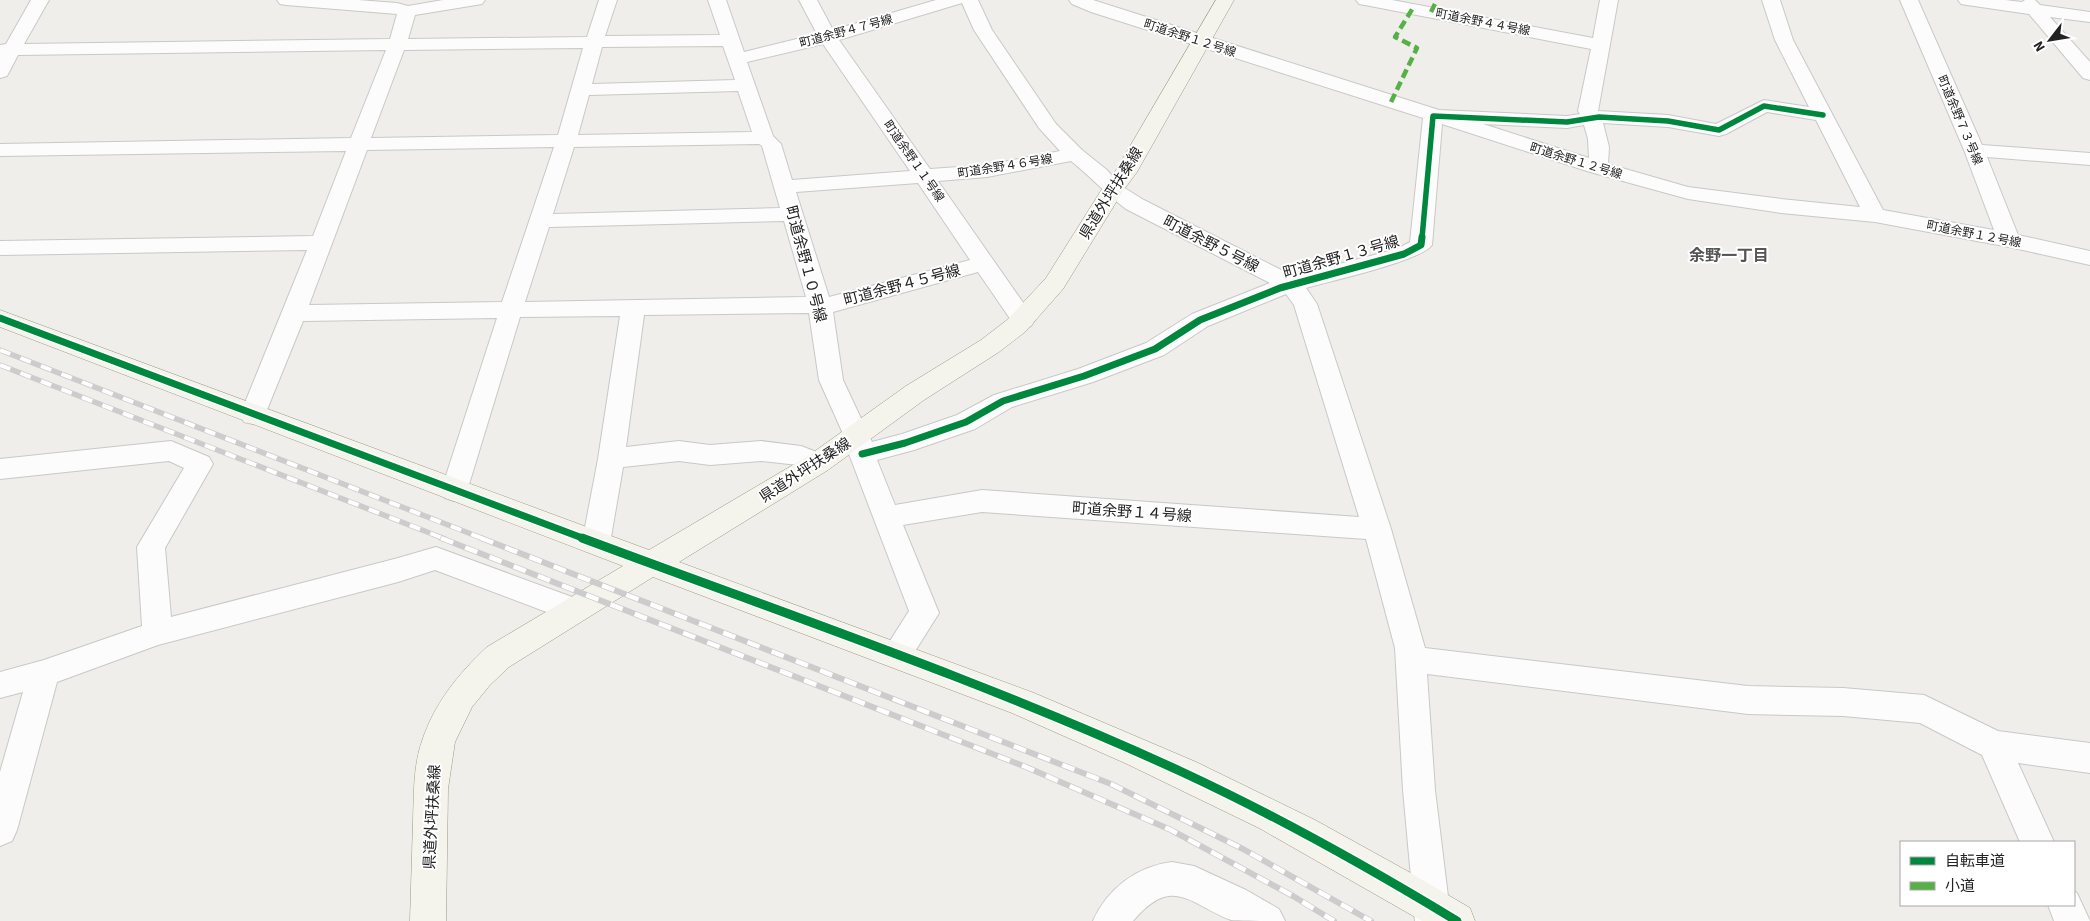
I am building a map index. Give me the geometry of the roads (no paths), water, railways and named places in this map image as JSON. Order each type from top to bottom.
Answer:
[{"type":"main road","name":"県道外坪扶桑線","points":[[428,921],[431,789],[438,742],[448,719],[461,697],[473,682],[498,657],[573,610],[818,463],[860,445],[915,394],[990,346],[1023,320],[1055,283],[1113,189],[1126,172],[1225,0]]},
{"type":"main road","points":[[0,318],[454,491],[1024,703],[1200,780],[1274,818],[1440,916]]},
{"type":"street","points":[[288,0],[401,6],[476,0]]},
{"type":"street","points":[[454,491],[511,310],[542,221],[608,0]]},
{"type":"street","name":"町道余野１０号線","points":[[717,0],[764,138],[771,144],[785,187],[820,305],[831,380],[860,445],[924,614],[896,655]]},
{"type":"street","name":"町道余野１１号線","points":[[808,0],[828,37],[1023,320]]},
{"type":"street","name":"町道余野４７号線","points":[[6,50],[594,42],[734,49],[828,37],[955,0]]},
{"type":"street","name":"町道余野５号線","points":[[969,0],[983,30],[1049,128],[1075,154],[1100,174],[1113,189],[1134,204],[1292,285],[1305,304],[1377,529],[1410,654],[1419,790],[1440,916]]},
{"type":"street","name":"町道余野１２号線","points":[[1078,0],[1097,8],[1597,168],[1688,193],[1781,206],[1875,214],[2090,258]]},
{"type":"street","name":"町道余野４４号線","points":[[1365,0],[1600,45]]},
{"type":"street","points":[[1597,168],[1600,161],[1592,118],[1588,111],[1609,0]]},
{"type":"street","points":[[1770,0],[1784,40],[1875,214]]},
{"type":"street","name":"町道余野７３号線","points":[[1909,0],[1974,150],[2009,240]]},
{"type":"street","points":[[1967,0],[2031,5],[2090,18]]},
{"type":"street","points":[[0,72],[6,50],[36,5]]},
{"type":"street","points":[[2031,5],[2090,74]]},
{"type":"street","points":[[252,415],[294,313],[397,45],[401,6]]},
{"type":"street","points":[[582,90],[746,86]]},
{"type":"street","points":[[1434,116],[1567,122],[1599,116],[1668,121],[1719,130],[1764,106],[1823,115]]},
{"type":"street","name":"町道余野１３号線","points":[[860,445],[905,443],[966,422],[1003,401],[1084,376],[1156,349],[1200,320],[1292,285],[1337,270],[1404,254],[1421,245],[1434,116]]},
{"type":"street","points":[[0,150],[764,138]]},
{"type":"street","points":[[1974,150],[2090,159]]},
{"type":"street","name":"町道余野４６号線","points":[[785,187],[987,171],[1075,154]]},
{"type":"street","points":[[542,221],[793,214]]},
{"type":"street","points":[[0,248],[321,243]]},
{"type":"street","name":"町道余野４５号線","points":[[294,313],[834,304],[984,263]]},
{"type":"street","points":[[596,543],[611,459],[633,308]]},
{"type":"street","points":[[0,469],[171,451],[200,464],[151,547],[157,633]]},
{"type":"street","points":[[611,459],[679,451],[710,455],[761,451],[802,456],[818,463]]},
{"type":"street","name":"町道余野１４号線","points":[[888,517],[982,501],[1377,529]]},
{"type":"street","points":[[0,685],[44,673],[157,633],[398,570],[436,558],[573,610]]},
{"type":"street","points":[[1410,654],[1748,700],[1843,702],[1924,709],[1994,745],[2090,758]]},
{"type":"street","points":[[0,830],[44,673]]},
{"type":"street","points":[[1994,745],[2037,841]]},
{"type":"street","points":[[1111,921],[1133,895],[1146,887],[1174,879],[1185,881],[1216,894],[1267,921]]},
{"type":"street","points":[[2065,906],[2072,921]]},
{"type":"railway","points":[[0,350],[484,539]]},
{"type":"railway","points":[[0,365],[445,539]]},
{"type":"railway","points":[[441,538],[1026,767],[1171,830],[1293,896],[1334,921]]},
{"type":"railway","points":[[481,538],[1111,784],[1243,849],[1371,921]]},
{"type":"district","name":"余野一丁目","points":[[1729,255]]}]
